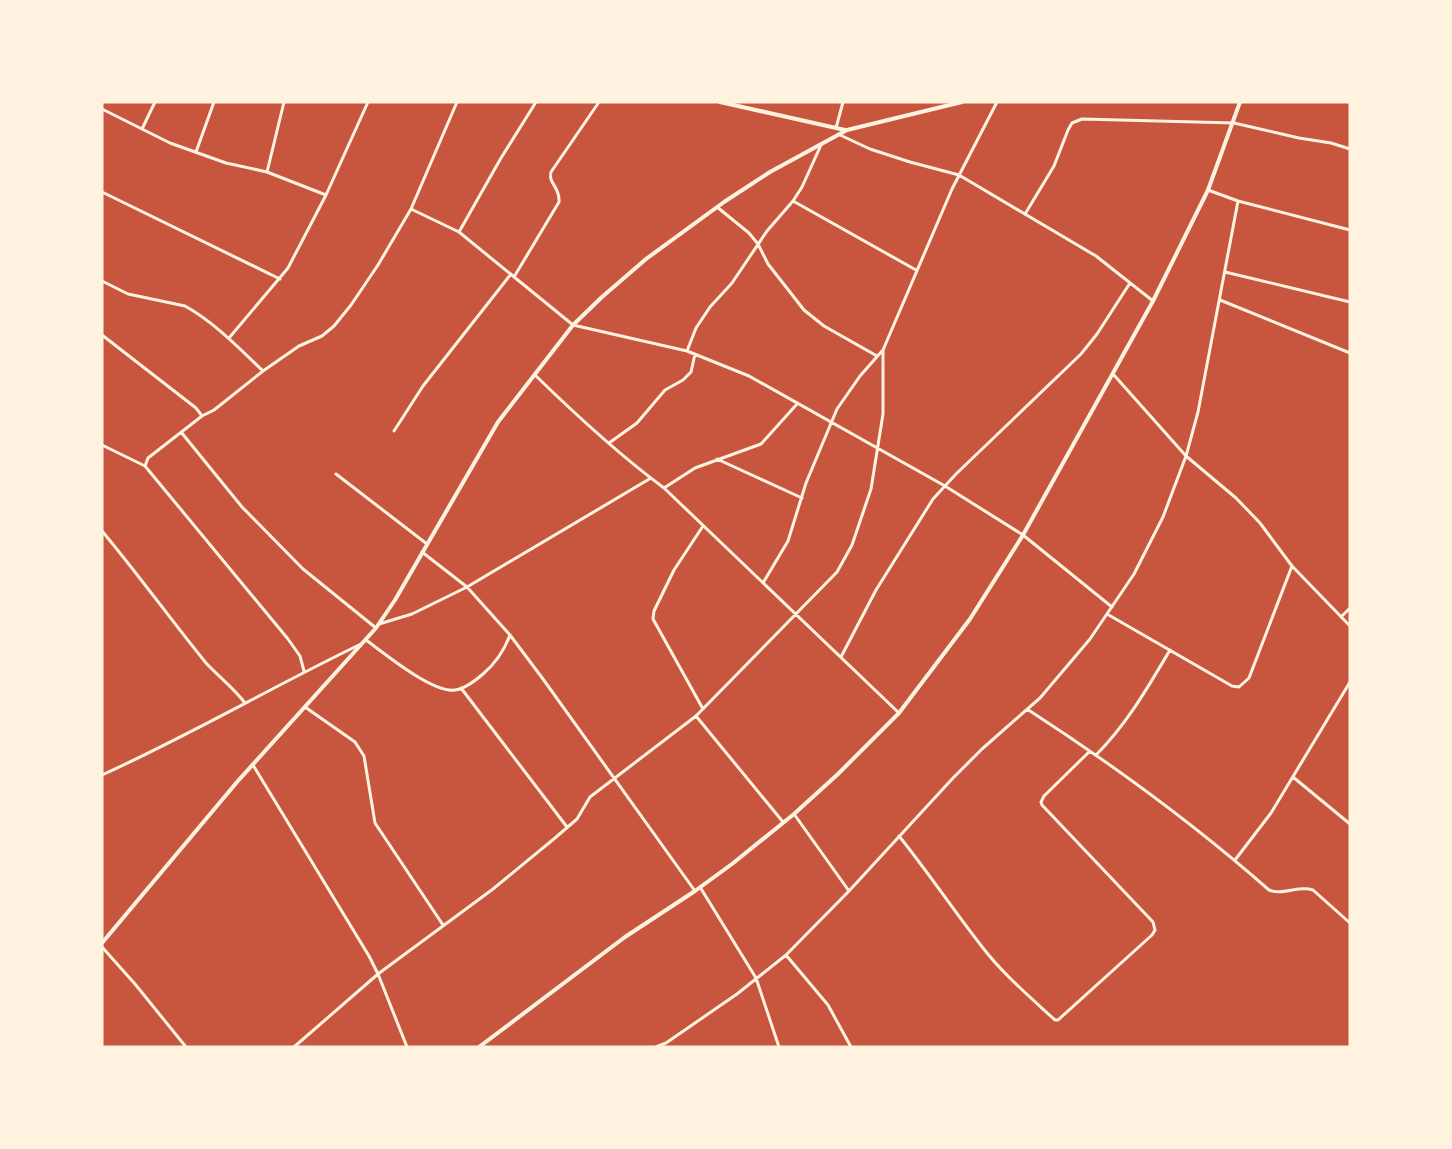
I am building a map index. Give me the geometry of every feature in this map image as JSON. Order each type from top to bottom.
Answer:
[{"type":"street","points":[[142,129],[155,102]]},
{"type":"street","points":[[196,152],[214,102]]},
{"type":"street","points":[[267,172],[284,102]]},
{"type":"street","points":[[229,338],[288,268],[326,195],[368,102]]},
{"type":"street","points":[[145,466],[148,458],[202,416],[214,410],[299,346],[322,336],[334,326],[378,265],[411,209],[457,102]]},
{"type":"street","points":[[459,232],[536,102]]},
{"type":"street","points":[[394,431],[423,386],[513,276],[559,202],[560,193],[550,180],[551,172],[599,102]]},
{"type":"street","points":[[720,102],[846,130]]},
{"type":"street","points":[[836,128],[843,102]]},
{"type":"street","points":[[186,1047],[102,945],[252,765],[378,626],[498,423],[573,325],[646,259],[717,207],[771,172],[846,130],[962,102]]},
{"type":"street","points":[[763,583],[788,542],[802,498],[837,409],[860,376],[883,350],[959,176],[997,102]]},
{"type":"street","points":[[479,1047],[625,937],[695,891],[794,814],[899,713],[970,619],[1023,535],[1113,374],[1153,301],[1208,190],[1240,102]]},
{"type":"street","points":[[102,109],[170,143],[226,164],[267,172],[326,195]]},
{"type":"street","points":[[1025,214],[1054,166],[1072,123],[1082,119],[1234,123],[1350,149]]},
{"type":"street","points":[[839,134],[880,152],[959,176],[1096,256],[1153,301]]},
{"type":"street","points":[[687,351],[696,328],[732,283],[767,231],[793,201],[802,187],[821,144]]},
{"type":"street","points":[[1208,190],[1238,201],[1350,230]]},
{"type":"street","points":[[102,192],[280,279]]},
{"type":"street","points":[[793,201],[916,270]]},
{"type":"street","points":[[656,1047],[666,1043],[737,994],[786,955],[982,749],[1040,698],[1090,639],[1134,574],[1163,517],[1186,456],[1198,412],[1238,201]]},
{"type":"street","points":[[717,207],[758,244],[768,264],[804,310],[824,326],[878,356]]},
{"type":"street","points":[[411,209],[459,232],[573,325],[687,351],[749,376],[945,486],[1023,535],[1112,607]]},
{"type":"street","points":[[1226,272],[1350,302]]},
{"type":"street","points":[[102,281],[128,294],[184,306],[229,338],[263,371]]},
{"type":"street","points":[[841,657],[882,581],[933,499],[1081,354],[1131,283]]},
{"type":"street","points":[[1220,300],[1350,353]]},
{"type":"street","points":[[102,335],[142,364],[196,408],[202,416]]},
{"type":"street","points":[[294,1047],[378,974],[493,889],[577,819],[590,797],[696,716],[837,572],[852,545],[871,489],[883,414],[883,350]]},
{"type":"street","points":[[609,443],[637,423],[665,390],[683,380],[691,372],[694,354]]},
{"type":"street","points":[[534,374],[574,413],[664,488],[899,713]]},
{"type":"street","points":[[1113,374],[1186,456],[1260,523],[1292,566],[1350,626]]},
{"type":"street","points":[[664,488],[695,468],[761,444],[797,404]]},
{"type":"street","points":[[181,432],[242,507],[303,569],[378,626]]},
{"type":"street","points":[[102,445],[145,466],[288,639],[300,656],[304,672]]},
{"type":"street","points":[[717,459],[802,498]]},
{"type":"street","points":[[336,474],[427,544]]},
{"type":"street","points":[[378,626],[412,614],[467,586],[651,478]]},
{"type":"street","points":[[702,526],[674,570],[654,611],[653,619],[703,709]]},
{"type":"street","points":[[102,531],[207,664],[237,692],[245,703]]},
{"type":"street","points":[[422,552],[467,586],[510,635],[695,891]]},
{"type":"street","points":[[1107,614],[1232,686],[1239,687],[1249,678],[1292,566]]},
{"type":"street","points":[[1341,617],[1350,608]]},
{"type":"street","points":[[364,642],[422,679],[441,688],[454,690],[474,682],[486,672],[504,651],[510,635]]},
{"type":"street","points":[[102,776],[158,750],[364,642]]},
{"type":"street","points":[[1096,755],[1111,741],[1131,714],[1170,650]]},
{"type":"street","points":[[1235,860],[1271,813],[1350,682]]},
{"type":"street","points":[[461,688],[567,827]]},
{"type":"street","points":[[305,707],[355,742],[361,750],[364,756],[375,823],[443,925]]},
{"type":"street","points":[[1027,709],[1090,750],[1166,805],[1269,890],[1275,893],[1306,888],[1313,890],[1350,923]]},
{"type":"street","points":[[696,716],[783,822]]},
{"type":"street","points":[[899,836],[932,876],[983,949],[1025,992],[1055,1020],[1058,1020],[1155,930],[1153,922],[1042,805],[1044,796],[1090,750]]},
{"type":"street","points":[[252,765],[378,974],[407,1047]]},
{"type":"street","points":[[1293,777],[1350,824]]},
{"type":"street","points":[[794,814],[849,891]]},
{"type":"street","points":[[700,887],[756,978],[779,1047]]},
{"type":"street","points":[[786,955],[828,1005],[851,1047]]},
{"type":"street","points":[[666,1043],[669,1047]]}]
